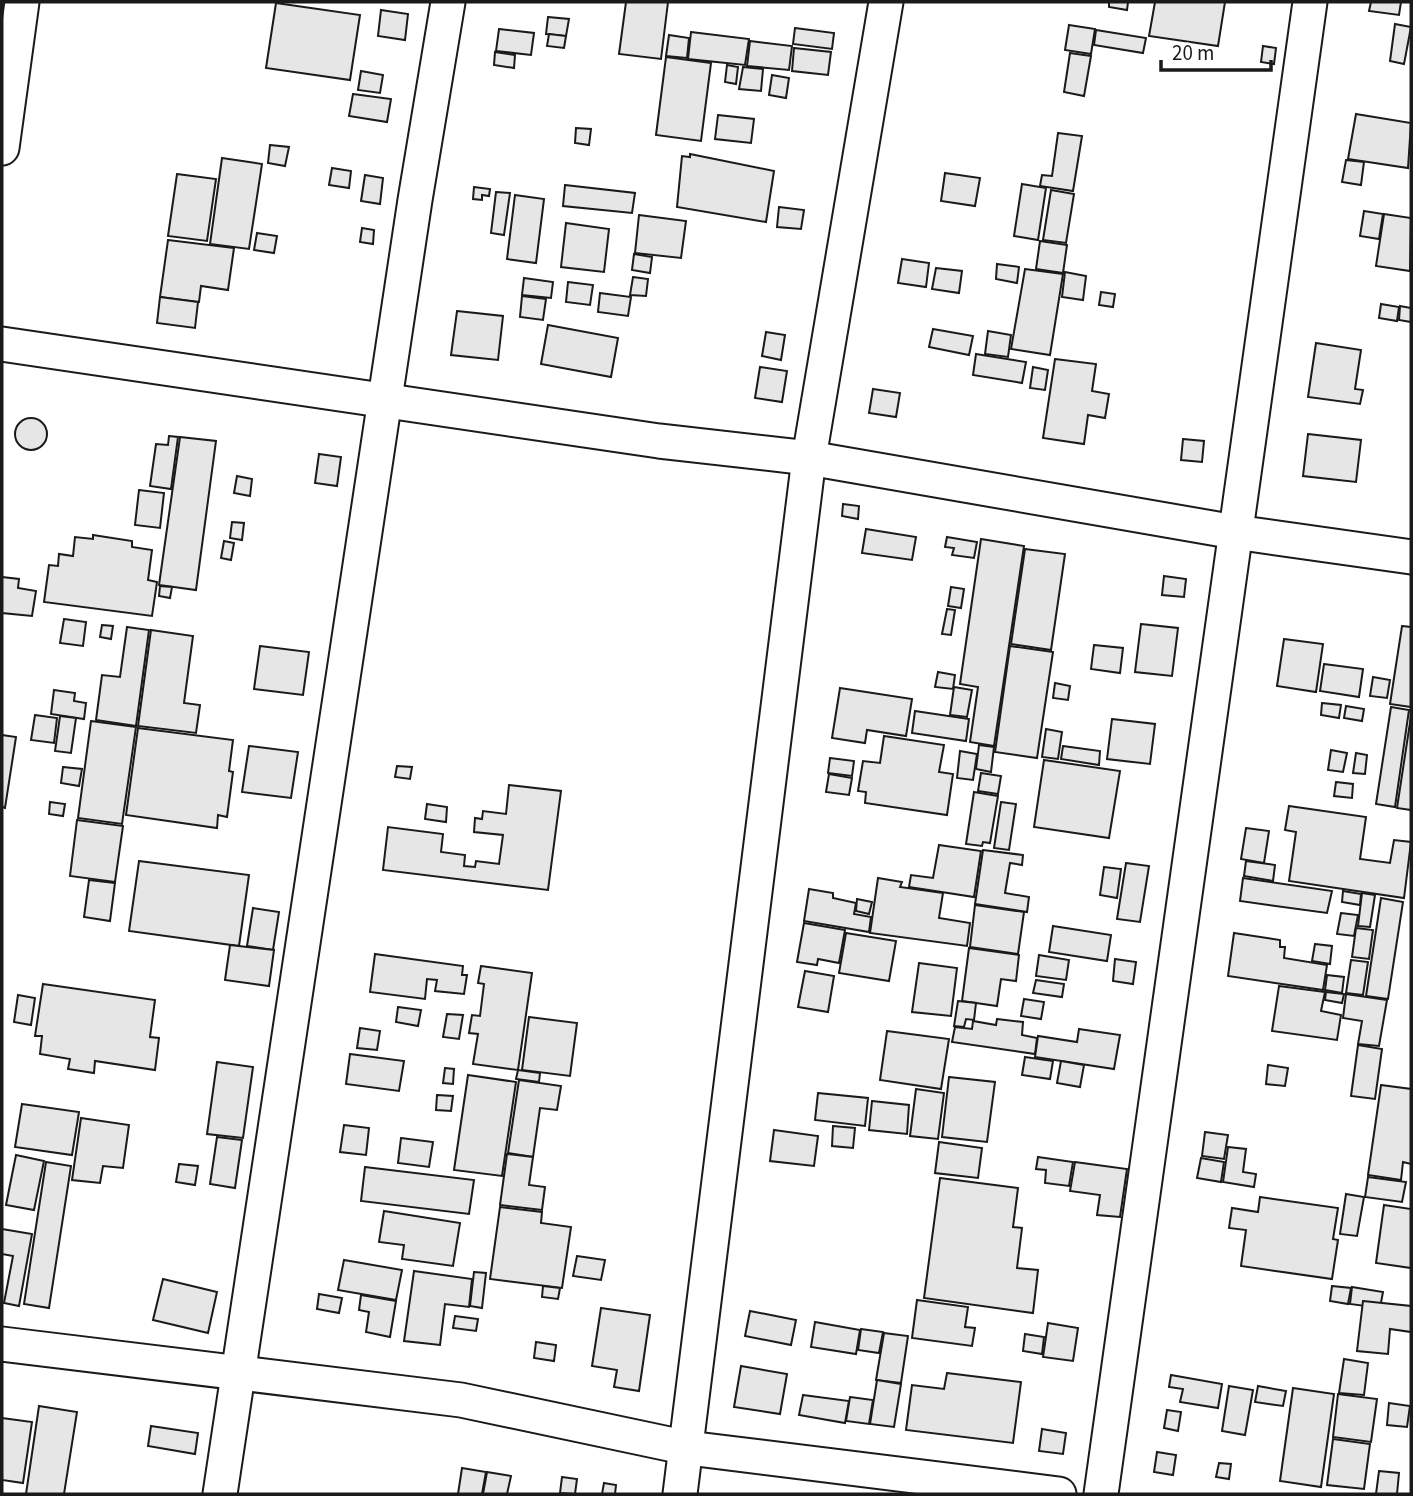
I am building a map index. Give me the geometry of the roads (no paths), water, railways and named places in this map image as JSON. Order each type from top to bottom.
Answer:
[{"type":"street","points":[[2,148],[22,2]]},
{"type":"street","points":[[220,1494],[415,200],[448,2]]},
{"type":"street","points":[[680,1494],[688,1448],[809,458],[886,2]]},
{"type":"street","points":[[1101,1494],[1310,2]]},
{"type":"street","points":[[2,344],[659,441],[809,458],[1235,532],[1411,557]]},
{"type":"street","points":[[2,1344],[461,1400],[688,1448],[1059,1494]]}]
